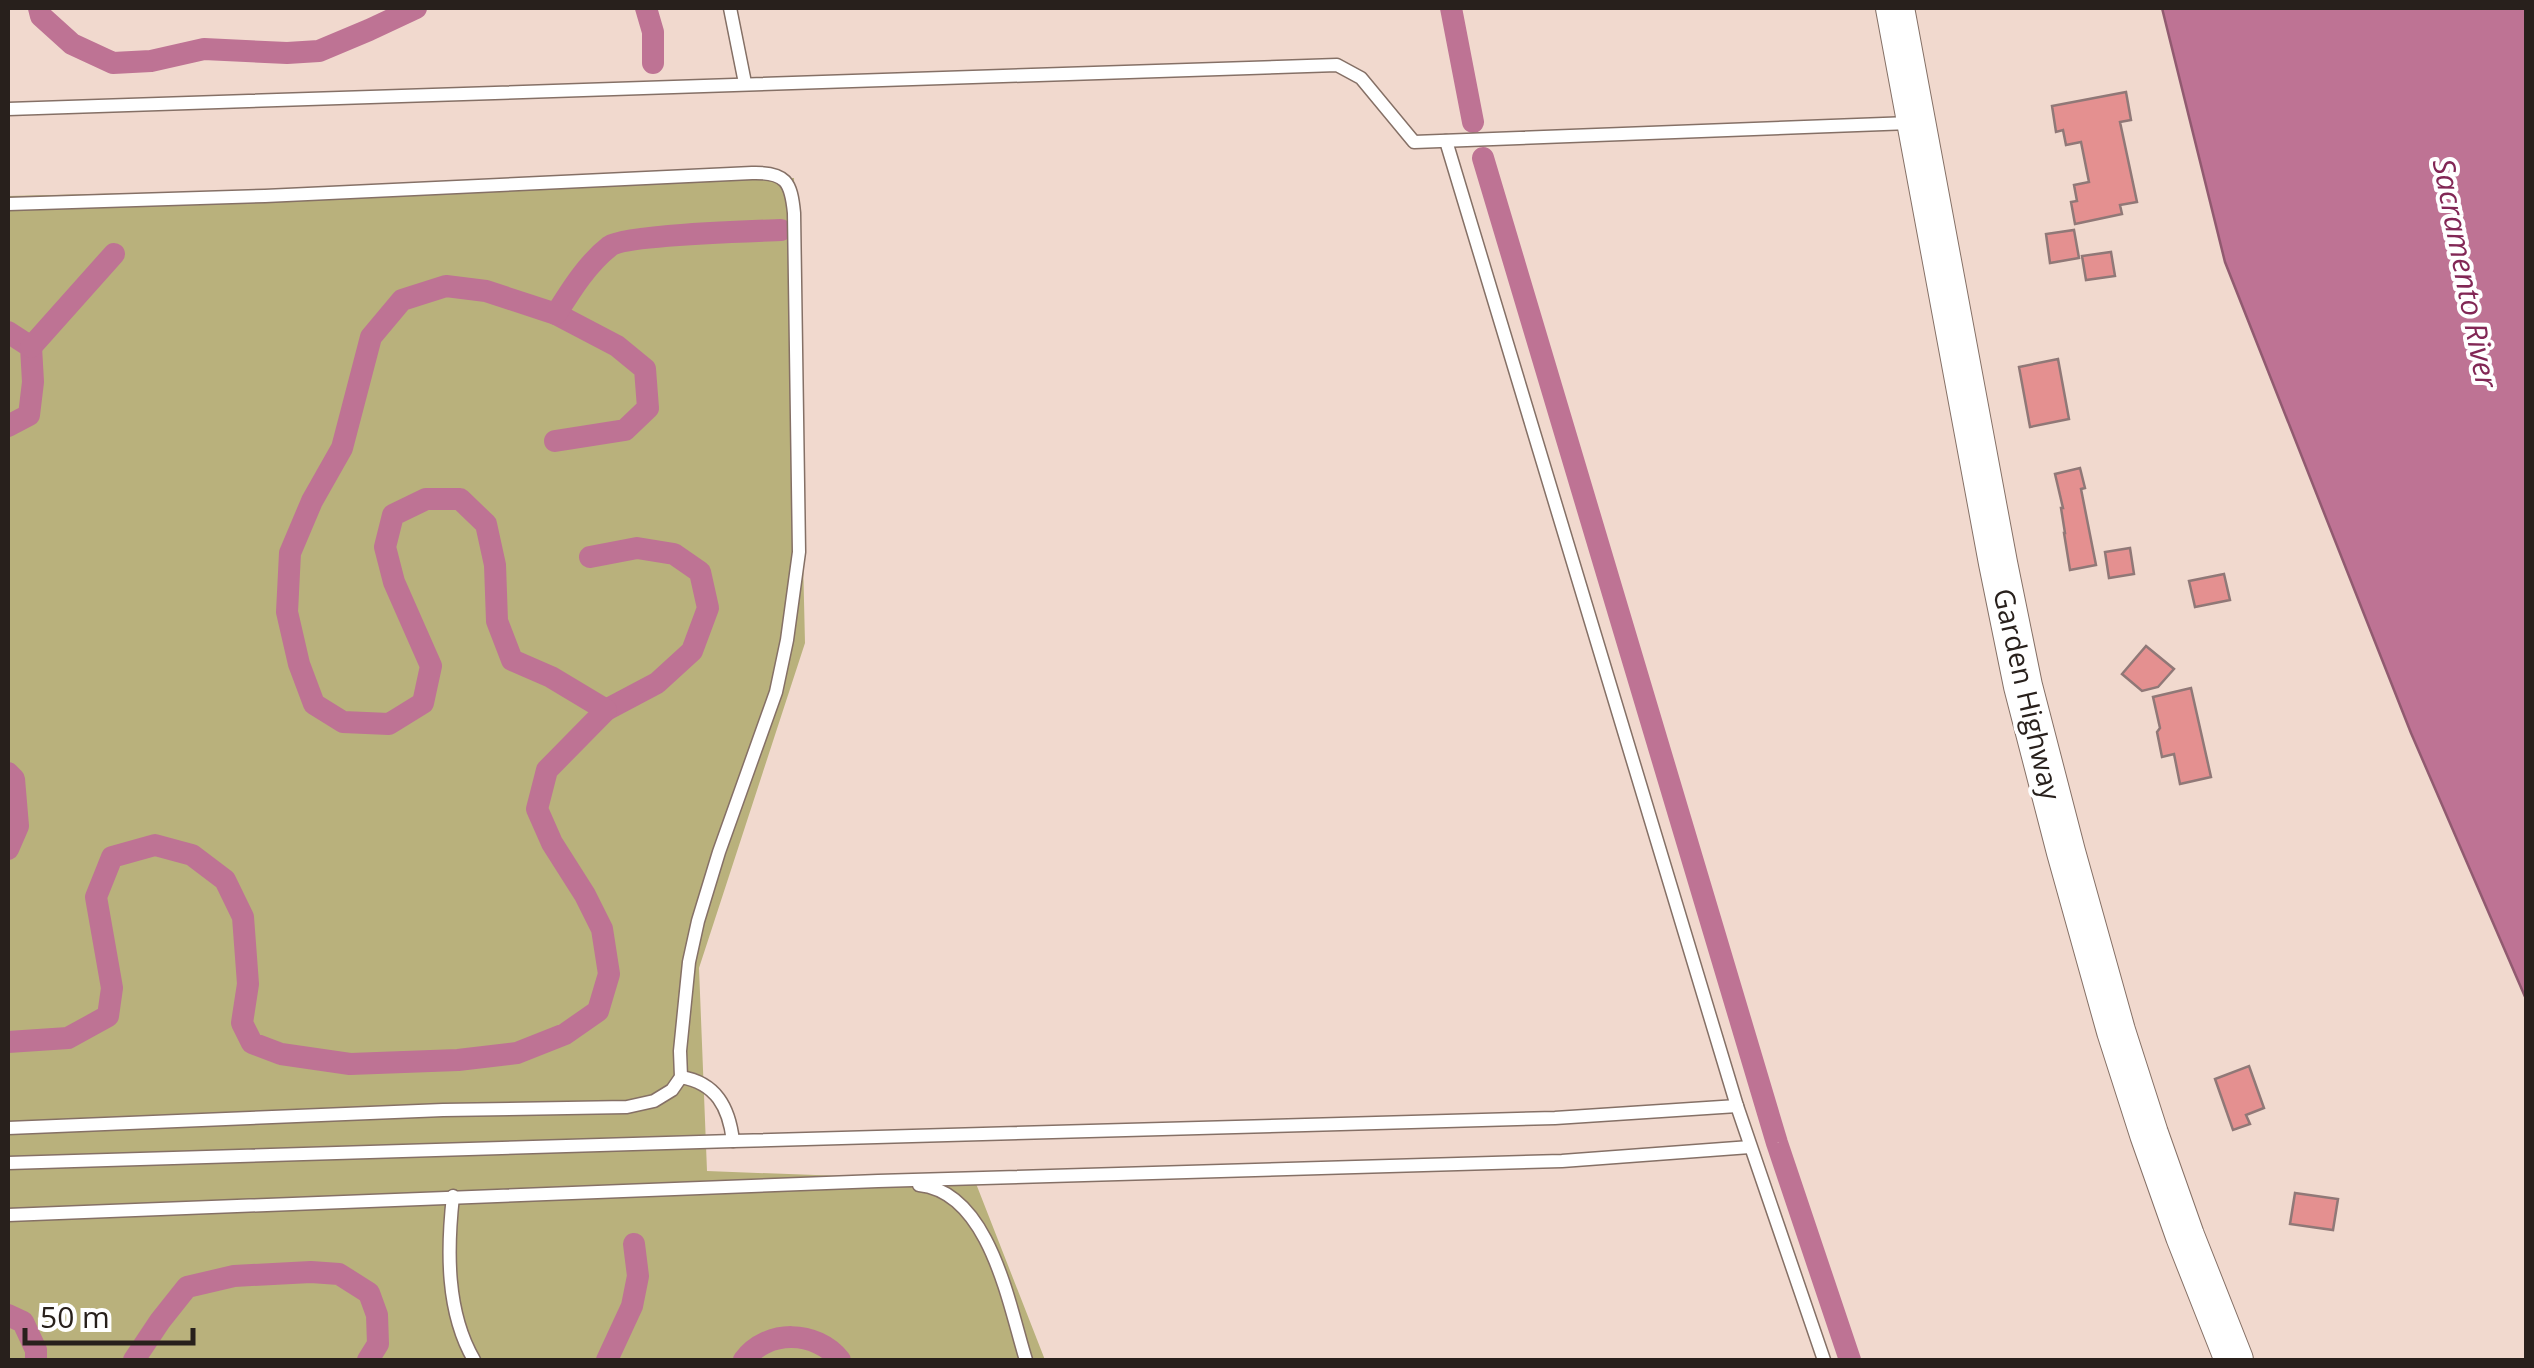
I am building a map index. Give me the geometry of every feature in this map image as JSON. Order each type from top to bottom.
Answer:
[{"type":"main road","name":"Garden Highway","points":[[1895,8],[2024,686],[2116,1031],[2185,1236],[2234,1360]]},
{"type":"lane","points":[[730,8],[744,84]]},
{"type":"lane","points":[[8,109],[1338,64],[1361,78],[1414,142],[1916,123]]},
{"type":"lane","points":[[1446,141],[1737,1106],[1824,1360]]},
{"type":"lane","points":[[8,204],[777,175],[788,182],[792,194],[799,552],[776,692],[718,852],[698,921],[689,962],[680,1076],[672,1090],[654,1101],[627,1107],[443,1110],[8,1128]]},
{"type":"lane","points":[[680,1076],[697,1079],[721,1100],[730,1118],[733,1141]]},
{"type":"lane","points":[[8,1163],[1555,1118],[1737,1106]]},
{"type":"lane","points":[[8,1215],[878,1181],[1562,1161],[1750,1147]]},
{"type":"lane","points":[[878,1181],[932,1186],[954,1199],[970,1215],[994,1259],[1026,1360]]},
{"type":"lane","points":[[453,1196],[448,1241],[455,1312],[474,1360]]},
{"type":"shaded area","points":[[794,178],[805,643],[699,968],[707,1171],[975,1181],[1045,1360],[8,1360],[8,196]]},
{"type":"water","name":"Sacramento River","points":[[2162,8],[2526,8],[2526,999],[2411,733],[2225,262]]},
{"type":"building","points":[[2126,92],[2131,120],[2120,122],[2137,202],[2120,205],[2122,214],[2075,224],[2071,202],[2077,201],[2074,185],[2089,182],[2081,142],[2066,145],[2063,130],[2056,132],[2052,106]]},
{"type":"building","points":[[2074,230],[2079,258],[2050,263],[2046,234]]},
{"type":"building","points":[[2111,252],[2115,276],[2086,280],[2082,256]]},
{"type":"building","points":[[2058,359],[2069,419],[2030,427],[2019,367]]},
{"type":"building","points":[[2080,468],[2096,565],[2070,570],[2055,474]]},
{"type":"building","points":[[2130,548],[2134,574],[2109,578],[2105,552]]},
{"type":"building","points":[[2224,574],[2230,600],[2195,607],[2189,581]]},
{"type":"building","points":[[2146,646],[2174,669],[2158,687],[2142,691],[2122,674]]},
{"type":"building","points":[[2191,688],[2211,777],[2180,784],[2174,754],[2162,757],[2153,697]]},
{"type":"building","points":[[2249,1066],[2264,1108],[2246,1115],[2250,1124],[2233,1130],[2215,1079]]},
{"type":"building","points":[[2295,1193],[2338,1199],[2333,1230],[2290,1224]]},
{"type":"waterway","points":[[39,8],[41,16],[72,44],[113,63],[151,61],[204,49],[319,51],[416,8]]},
{"type":"waterway","points":[[646,8],[653,32],[653,63]]},
{"type":"waterway","points":[[1451,8],[1473,122]]},
{"type":"waterway","points":[[1483,158],[1777,1143],[1850,1360]]},
{"type":"waterway","points":[[8,1042],[68,1038],[108,1016],[112,988],[96,897],[112,857],[155,845],[192,855],[225,880],[243,917],[248,984],[242,1023],[252,1043],[281,1054],[350,1064],[458,1060],[517,1053],[565,1034],[598,1011],[609,974],[602,929],[552,843],[537,809],[547,770],[606,710],[551,677],[512,660],[497,621],[495,565],[486,524],[460,499],[426,499],[393,515],[385,547],[394,582],[431,666],[423,703],[389,724],[343,722],[314,704],[299,664],[287,612],[290,553],[312,501],[342,448],[371,337],[402,300],[446,286],[486,291],[556,314],[587,269],[610,246],[664,236],[781,230]]},
{"type":"waterway","points":[[31,347],[114,254]]},
{"type":"waterway","points":[[555,441],[625,430],[648,408],[645,369],[617,346],[556,314]]},
{"type":"waterway","points":[[8,332],[31,347],[33,382],[29,415],[8,426]]},
{"type":"waterway","points":[[590,557],[637,548],[674,554],[700,572],[708,608],[692,651],[657,683],[606,710]]},
{"type":"waterway","points":[[8,773],[14,779],[18,826],[8,849]]},
{"type":"waterway","points":[[607,1360],[632,1306],[638,1276],[634,1244]]},
{"type":"waterway","points":[[134,1360],[187,1287],[234,1276],[311,1272],[339,1274],[369,1293],[377,1315],[378,1344],[368,1360]]},
{"type":"waterway","points":[[8,1315],[23,1322],[36,1350],[36,1360]]},
{"type":"waterway","points":[[744,1360],[765,1343],[792,1337],[818,1343],[840,1360]]}]
